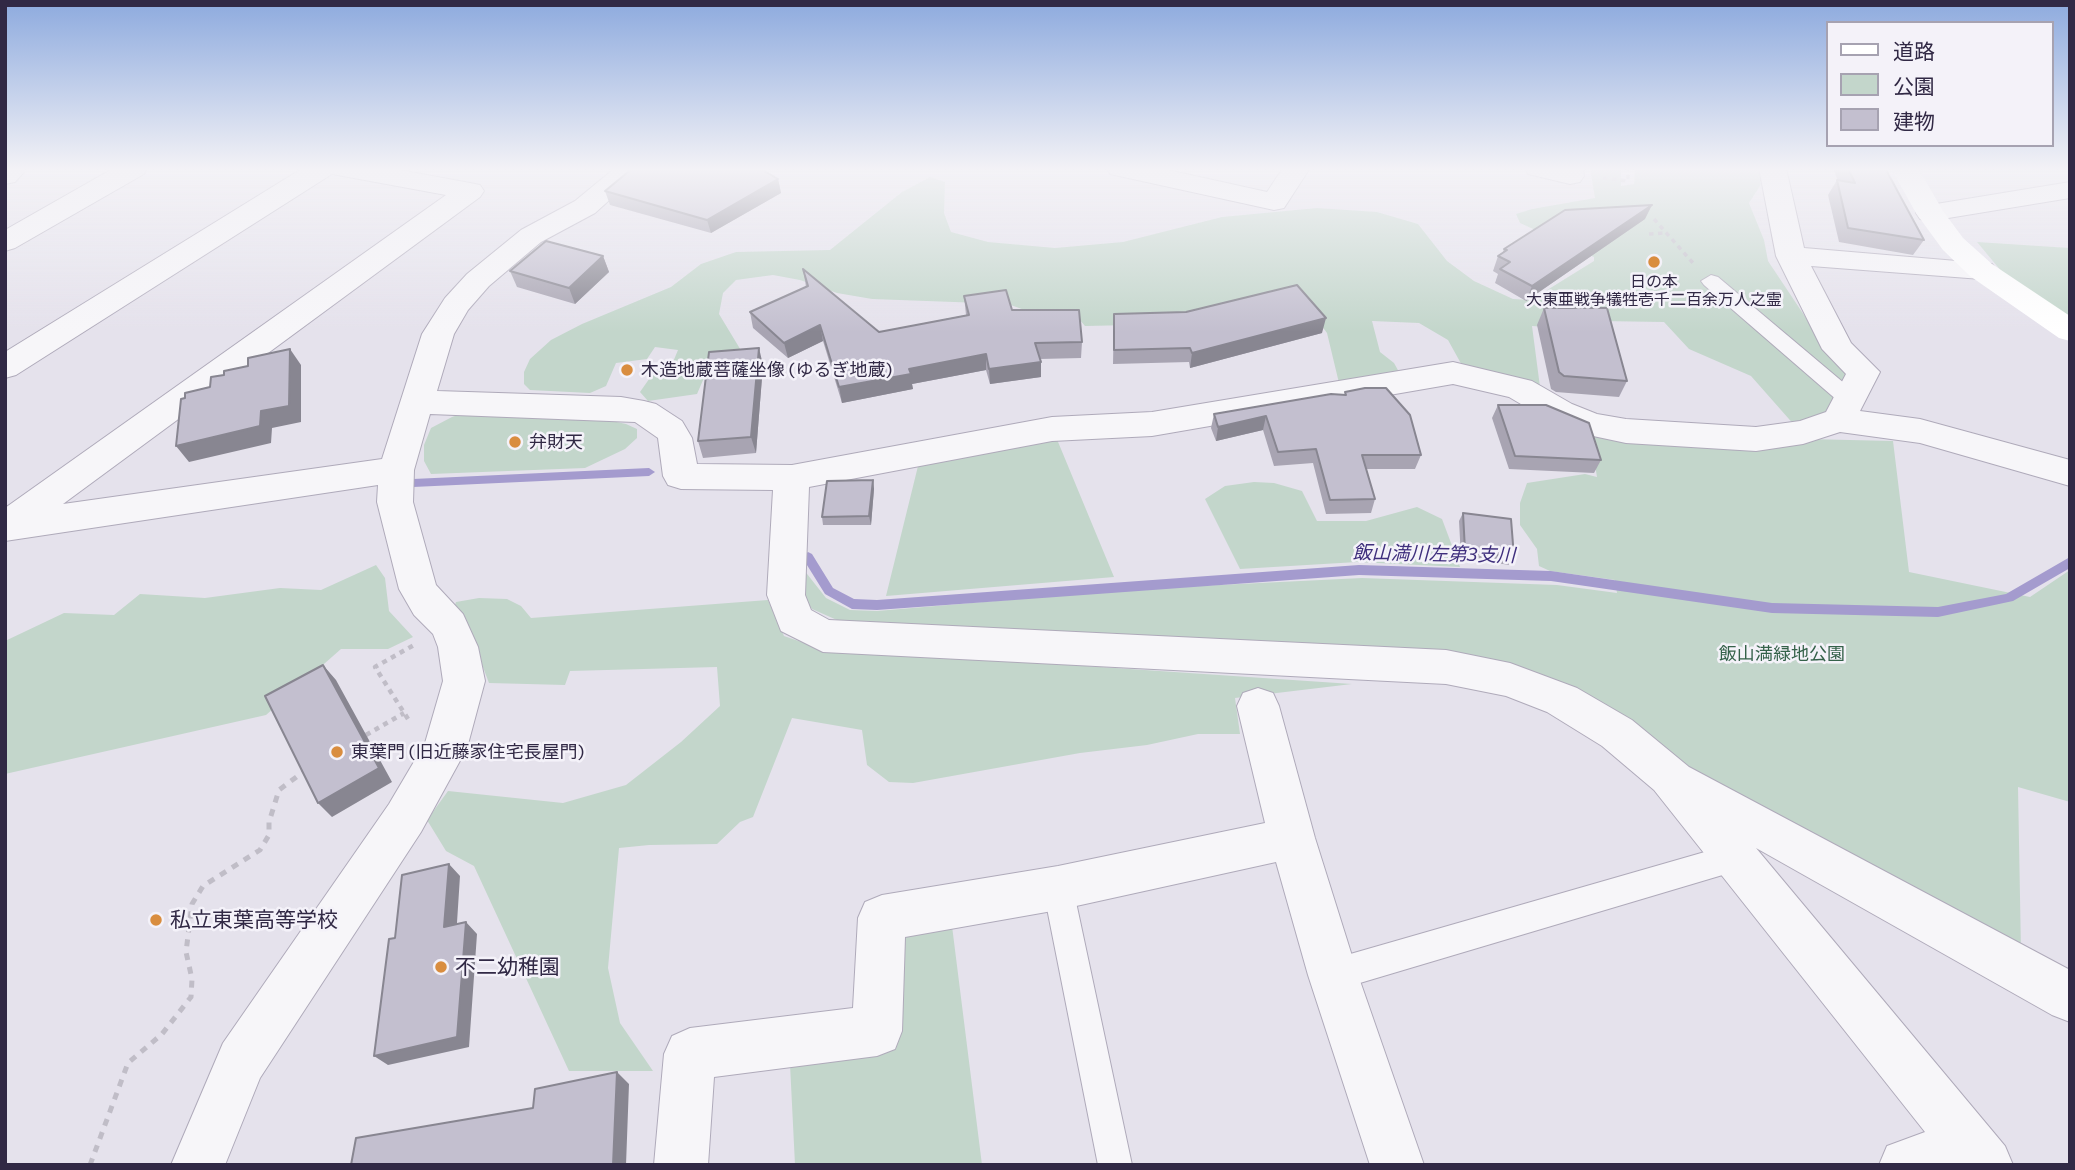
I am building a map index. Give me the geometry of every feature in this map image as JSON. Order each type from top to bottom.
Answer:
[{"type":"street","points":[[5,242],[39,223]]},
{"type":"street","points":[[5,367],[237,223]]},
{"type":"street","points":[[7,526],[426,223]]},
{"type":"street","points":[[198,1165],[242,1061],[405,818],[445,748],[464,681],[458,647],[449,625],[428,604],[418,589],[395,502],[396,470],[438,334],[456,305],[478,280],[530,236],[555,223]]},
{"type":"street","points":[[417,402],[621,408],[644,412],[670,429],[675,438],[681,476],[792,478],[1052,429],[1152,424],[1453,373],[1520,389],[1560,412],[1591,425],[1626,431],[1756,439],[1803,432],[1844,409],[1864,372],[1838,349],[1791,256],[1784,223]]},
{"type":"street","points":[[1937,223],[1953,244],[1981,270],[2070,331]]},
{"type":"street","points":[[1791,256],[1981,270]]},
{"type":"street","points":[[1844,409],[2070,473]]},
{"type":"street","points":[[7,526],[396,470]]},
{"type":"street","points":[[792,478],[786,595],[795,620],[823,636],[1446,667],[1510,680],[1562,700],[1618,733],[1669,776],[1978,1155]]},
{"type":"street","points":[[1258,706],[1292,838],[1333,975],[1397,1165]]},
{"type":"street","points":[[1669,776],[2070,997]]},
{"type":"street","points":[[681,1165],[690,1054],[877,1031],[882,918],[1058,888],[1292,838]]},
{"type":"street","points":[[1906,1165],[1978,1155]]},
{"type":"lane","points":[[1711,281],[1844,409]]},
{"type":"lane","points":[[1333,975],[1736,857]]},
{"type":"lane","points":[[1058,888],[1115,1165]]},
{"type":"path","points":[[1657,223],[1711,281]]},
{"type":"path","points":[[1649,234],[1664,233]]},
{"type":"path","points":[[532,445],[573,444]]},
{"type":"path","points":[[375,667],[437,763]]},
{"type":"path","points":[[366,735],[404,713]]},
{"type":"path","points":[[90,1165],[128,1063],[162,1034],[191,997],[186,952],[191,904],[203,886],[217,875],[260,850],[269,835],[269,822],[279,790],[289,780],[308,769]]},
{"type":"green space","points":[[864,223],[948,223],[951,232],[988,242],[1055,248],[1123,242],[1200,223],[1413,223],[1418,224],[1447,261],[1474,281],[1513,299],[1531,300],[1594,261],[1594,257],[1520,223],[1757,223],[1768,261],[1816,333],[1854,370],[1829,414],[1796,427],[1751,376],[1689,349],[1664,322],[1599,321],[1601,331],[1532,326],[1540,387],[1464,369],[1448,340],[1419,323],[1372,321],[1380,352],[1394,363],[1399,372],[1339,383],[1327,333],[1296,292],[1179,324],[1085,326],[1080,320],[1052,320],[1008,304],[872,299],[837,293],[800,280],[773,275],[736,280],[723,293],[719,314],[748,362],[710,364],[697,394],[648,401],[640,392],[654,372],[673,362],[678,350],[655,347],[647,359],[616,363],[606,386],[590,393],[530,390],[524,384],[524,372],[530,359],[551,340],[582,324],[671,287],[701,264],[736,252],[830,250]]},
{"type":"green space","points":[[1977,242],[2070,248],[2070,321],[2012,284]]},
{"type":"green space","points":[[469,411],[598,418],[637,429],[637,438],[625,449],[585,468],[431,474],[424,461],[424,445],[431,428]]},
{"type":"green space","name":"飯山満緑地公園","points":[[1590,434],[1893,441],[1909,572],[2030,597],[2070,570],[2070,802],[2018,787],[2021,952],[1666,762],[1568,690],[846,624],[812,609],[799,592],[800,565],[826,598],[850,610],[877,611],[1137,589],[1362,578],[1557,585],[1617,593],[1615,580],[1550,571],[1539,566],[1537,549],[1520,525],[1520,503],[1527,483],[1585,474],[1597,477]]},
{"type":"green space","points":[[1056,437],[1114,577],[886,596],[919,462]]},
{"type":"green space","points":[[1254,482],[1274,483],[1302,491],[1317,521],[1366,521],[1417,507],[1442,519],[1460,567],[1357,562],[1240,569],[1205,499],[1225,486]]},
{"type":"green space","points":[[376,565],[385,578],[389,611],[413,637],[388,649],[341,649],[266,715],[5,774],[5,641],[64,613],[114,615],[140,594],[205,598],[280,588],[321,590]]},
{"type":"green space","points":[[479,598],[507,599],[521,606],[531,618],[768,600],[784,636],[819,648],[1352,684],[1235,698],[1240,734],[1198,734],[1147,745],[1080,753],[913,783],[889,782],[867,765],[862,730],[792,718],[753,817],[740,822],[717,844],[619,848],[608,968],[620,1023],[653,1071],[569,1071],[474,866],[446,851],[427,820],[448,791],[563,803],[626,785],[681,742],[720,706],[717,667],[570,671],[565,685],[489,683],[470,633],[453,610],[456,602]]},
{"type":"green space","points":[[951,918],[982,1165],[795,1165],[790,1064],[889,1051],[902,929]]},
{"type":"building","points":[[1545,223],[1626,223],[1532,286],[1500,269],[1510,262],[1498,256],[1507,250],[1504,249]]},
{"type":"building","points":[[1847,223],[1915,223],[1924,240],[1848,228]]},
{"type":"building","points":[[546,241],[603,256],[569,288],[510,271]]},
{"type":"building","points":[[803,269],[879,332],[969,315],[964,296],[1006,290],[1012,310],[1079,310],[1082,342],[1035,343],[1041,362],[989,369],[986,354],[909,369],[911,374],[839,387],[820,325],[784,343],[750,312],[808,286]]},
{"type":"building","points":[[1297,285],[1326,318],[1192,353],[1190,348],[1114,350],[1114,314],[1186,312]]},
{"type":"building","points":[[1544,308],[1607,308],[1627,381],[1564,376],[1559,372]]},
{"type":"building","points":[[759,348],[751,437],[698,441],[709,352]]},
{"type":"building","points":[[290,349],[289,406],[261,411],[260,426],[176,446],[181,399],[185,398],[185,393],[210,387],[211,377],[224,375],[224,371],[248,366],[248,358]]},
{"type":"building","points":[[1386,388],[1410,415],[1421,455],[1362,455],[1375,499],[1330,500],[1316,449],[1278,452],[1266,416],[1218,427],[1214,414],[1331,394],[1346,395],[1345,392]]},
{"type":"building","points":[[1498,405],[1546,405],[1589,423],[1601,460],[1515,456]]},
{"type":"building","points":[[873,480],[869,516],[822,517],[827,481]]},
{"type":"building","points":[[1463,513],[1511,519],[1514,557],[1465,550]]},
{"type":"building","name":"東葉門 (旧近藤家住宅長屋門)","points":[[323,665],[379,768],[318,803],[265,696]]},
{"type":"building","points":[[449,864],[444,927],[466,922],[457,1037],[374,1056],[389,939],[395,938],[402,875]]},
{"type":"building","points":[[617,1072],[613,1165],[351,1165],[356,1138],[533,1108],[535,1089]]},
{"type":"waterway","name":"飯山満川左第3支川","points":[[413,483],[649,472]]},
{"type":"waterway","name":"飯山満川左第3支川","points":[[808,557],[829,591],[852,604],[877,605],[1359,570],[1551,576],[1772,608],[1938,612],[2009,598],[2070,562]]},
{"type":"place","name":"日の本 大東亜戦争犠牲壱千二百余万人之霊","points":[[1654,262]]},
{"type":"place","name":"木造地蔵菩薩坐像 (ゆるぎ地蔵)","points":[[627,370]]},
{"type":"place","name":"弁財天","points":[[515,442]]},
{"type":"place","name":"東葉門 (旧近藤家住宅長屋門)","points":[[337,752]]},
{"type":"place","name":"私立東葉高等学校","points":[[156,920]]},
{"type":"place","name":"不二幼稚園","points":[[441,967]]}]
